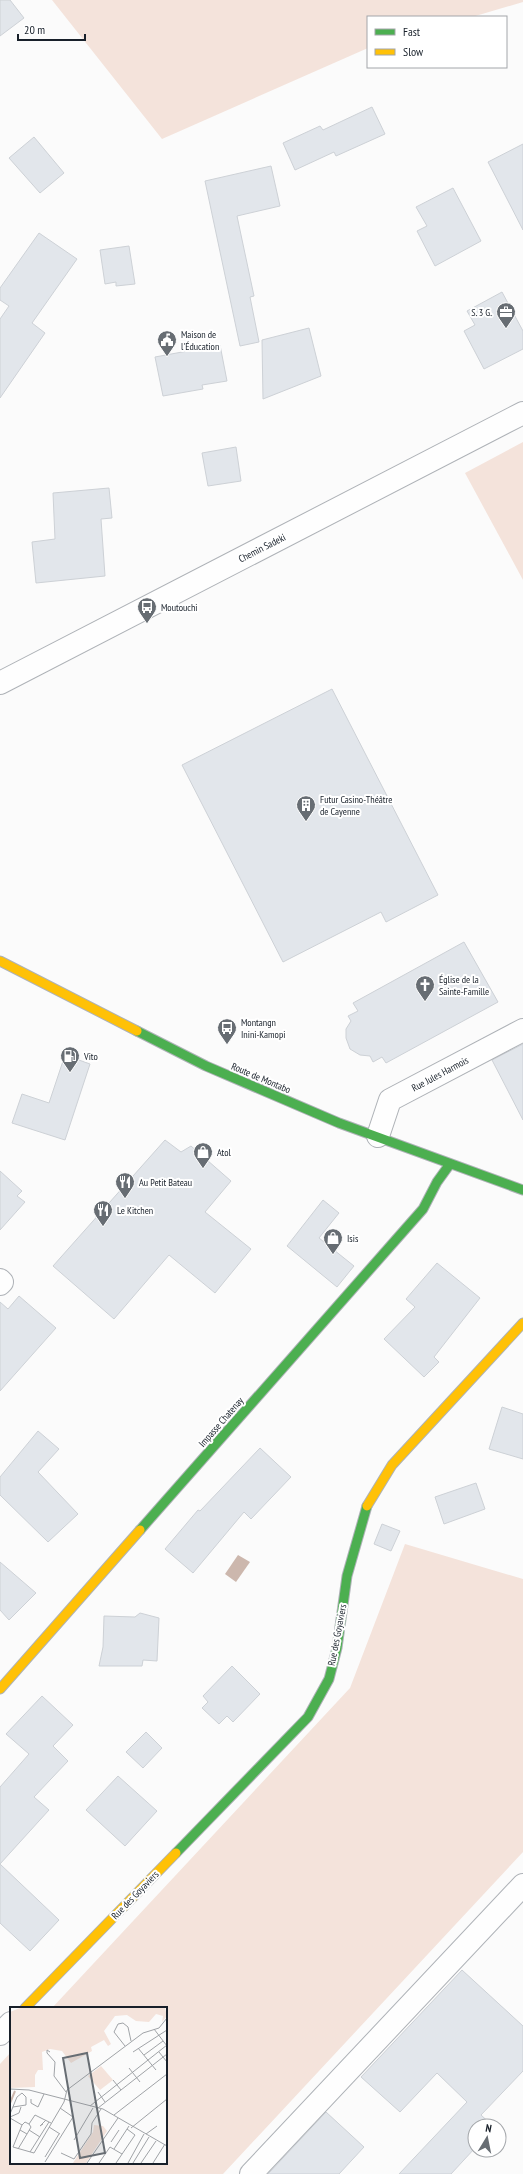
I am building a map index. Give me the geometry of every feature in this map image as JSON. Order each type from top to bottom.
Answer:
[{"type":"street","name":"Chemin Sadeki","points":[[0,683],[523,413]]},
{"type":"street","name":"Route de Montabo","points":[[0,961],[206,1066],[317,1114],[523,1190]]},
{"type":"street","name":"Rue Jules Harmois","points":[[378,1136],[390,1100],[523,1030]]},
{"type":"street","name":"Impasse Chatenay","points":[[0,1689],[423,1209],[437,1182],[450,1164]]},
{"type":"street","name":"Rue des Goyaviers","points":[[27,2007],[308,1717],[329,1679],[337,1648],[348,1576],[366,1507],[375,1490],[392,1466],[523,1323]]},
{"type":"street","points":[[251,2174],[523,1885]]},
{"type":"street","points":[[0,2034],[10,2024]]},
{"type":"shaded area","points":[[52,0],[523,0],[523,2],[475,16],[367,16],[367,48],[162,139]]},
{"type":"shaded area","points":[[523,442],[523,580],[465,473]]},
{"type":"shaded area","points":[[405,1544],[523,1579],[523,1852],[223,2174],[0,2174],[0,2064],[10,2053],[10,2164],[167,2164],[167,2007],[53,2007],[350,1688]]},
{"type":"shaded area","points":[[238,1555],[250,1562],[236,1582],[225,1574]]},
{"type":"building","points":[[0,0],[10,0],[24,18],[0,36]]},
{"type":"building","points":[[372,107],[385,134],[336,156],[334,152],[295,170],[283,143],[320,126],[323,130]]},
{"type":"building","points":[[34,137],[64,173],[40,193],[9,158]]},
{"type":"building","points":[[523,144],[523,230],[488,162]]},
{"type":"building","points":[[271,166],[280,206],[237,216],[254,296],[250,297],[259,342],[240,346],[205,181]]},
{"type":"building","points":[[453,188],[481,241],[435,266],[417,231],[427,226],[416,207]]},
{"type":"building","points":[[39,233],[77,259],[32,323],[45,333],[0,398],[0,319],[9,306],[0,300],[0,288]]},
{"type":"building","points":[[129,246],[135,284],[116,286],[116,282],[105,284],[100,250]]},
{"type":"building","points":[[502,292],[523,331],[523,349],[484,369],[464,331],[475,325],[467,311]]},
{"type":"building","points":[[309,328],[321,376],[263,399],[262,340]]},
{"type":"building","points":[[220,345],[227,381],[202,385],[203,389],[163,396],[155,357]]},
{"type":"building","points":[[236,447],[241,481],[208,486],[202,453]]},
{"type":"building","points":[[109,488],[112,518],[101,519],[105,576],[36,583],[32,542],[55,539],[53,493]]},
{"type":"building","name":"Futur Casino-Théâtre de Cayenne","points":[[332,689],[438,895],[386,922],[381,912],[283,962],[182,765]]},
{"type":"building","name":"Église de la Sainte-Famille","points":[[464,942],[498,1002],[386,1063],[382,1057],[373,1062],[370,1056],[360,1055],[350,1049],[346,1038],[346,1029],[351,1021],[348,1016],[358,1011],[353,1003]]},
{"type":"building","points":[[523,1044],[523,1120],[492,1060]]},
{"type":"building","points":[[65,1055],[90,1064],[65,1140],[12,1123],[22,1094],[49,1103]]},
{"type":"building","points":[[165,1140],[181,1152],[191,1146],[231,1181],[205,1212],[251,1249],[215,1293],[169,1255],[114,1319],[53,1266]]},
{"type":"building","points":[[0,1171],[22,1191],[17,1196],[25,1202],[0,1230]]},
{"type":"building","points":[[323,1200],[339,1213],[319,1238],[354,1266],[337,1287],[287,1246]]},
{"type":"building","points":[[437,1263],[480,1298],[434,1357],[439,1362],[424,1377],[384,1339],[415,1307],[406,1299]]},
{"type":"building","points":[[19,1296],[56,1328],[0,1391],[0,1302],[8,1309]]},
{"type":"building","points":[[502,1407],[523,1414],[523,1459],[489,1449]]},
{"type":"building","points":[[38,1431],[59,1449],[38,1472],[78,1514],[48,1542],[0,1495],[0,1477]]},
{"type":"building","points":[[260,1448],[291,1477],[251,1519],[244,1512],[193,1573],[165,1549],[198,1510],[200,1511]]},
{"type":"building","points":[[476,1483],[485,1509],[444,1524],[435,1497]]},
{"type":"building","points":[[382,1524],[400,1531],[391,1551],[374,1544]]},
{"type":"building","points":[[0,1562],[36,1593],[9,1620],[0,1610]]},
{"type":"building","points":[[140,1613],[159,1618],[157,1661],[143,1660],[142,1666],[99,1666],[103,1647],[104,1616],[135,1617]]},
{"type":"building","points":[[232,1666],[260,1694],[233,1722],[227,1716],[219,1724],[202,1708],[208,1702],[203,1696]]},
{"type":"building","points":[[42,1696],[73,1725],[53,1746],[68,1761],[34,1797],[49,1810],[0,1864],[0,1787],[29,1754],[6,1734]]},
{"type":"building","points":[[146,1732],[162,1748],[143,1768],[126,1752]]},
{"type":"building","points":[[118,1776],[157,1811],[125,1846],[86,1810]]},
{"type":"building","points":[[0,1864],[59,1920],[30,1951],[0,1923]]},
{"type":"building","points":[[462,1970],[523,2026],[523,2071],[481,2115],[484,2118],[467,2118],[467,2157],[451,2174],[399,2174],[467,2102],[437,2073],[400,2112],[361,2077]]},
{"type":"building","points":[[326,2112],[364,2147],[339,2174],[268,2174]]},
{"type":"traffic: fast","points":[[137,1031],[206,1066],[339,1123],[523,1190]]},
{"type":"traffic: fast","points":[[140,1530],[423,1209],[437,1182],[450,1164]]},
{"type":"traffic: fast","points":[[176,1853],[308,1717],[329,1679],[337,1648],[347,1576],[367,1506]]},
{"type":"traffic: slow","points":[[0,961],[137,1031]]},
{"type":"traffic: slow","points":[[367,1506],[392,1465],[523,1323]]},
{"type":"traffic: slow","points":[[0,1689],[140,1530]]},
{"type":"traffic: slow","points":[[26,2007],[176,1853]]},
{"type":"place","name":"S. 3 G.","points":[[506,329]]},
{"type":"place","name":"Maison de l'Éducation","points":[[167,357]]},
{"type":"place","name":"Moutouchi","points":[[147,624]]},
{"type":"place","name":"Futur Casino-Théâtre de Cayenne","points":[[306,822]]},
{"type":"place","name":"Église de la Sainte-Famille","points":[[425,1002]]},
{"type":"place","name":"Montangn Inini-Kamopi","points":[[227,1045]]},
{"type":"place","name":"Vito","points":[[70,1073]]},
{"type":"place","name":"Atol","points":[[203,1169]]},
{"type":"place","name":"Au Petit Bateau","points":[[125,1199]]},
{"type":"place","name":"Le Kitchen","points":[[103,1227]]},
{"type":"place","name":"Isis","points":[[333,1255]]}]
